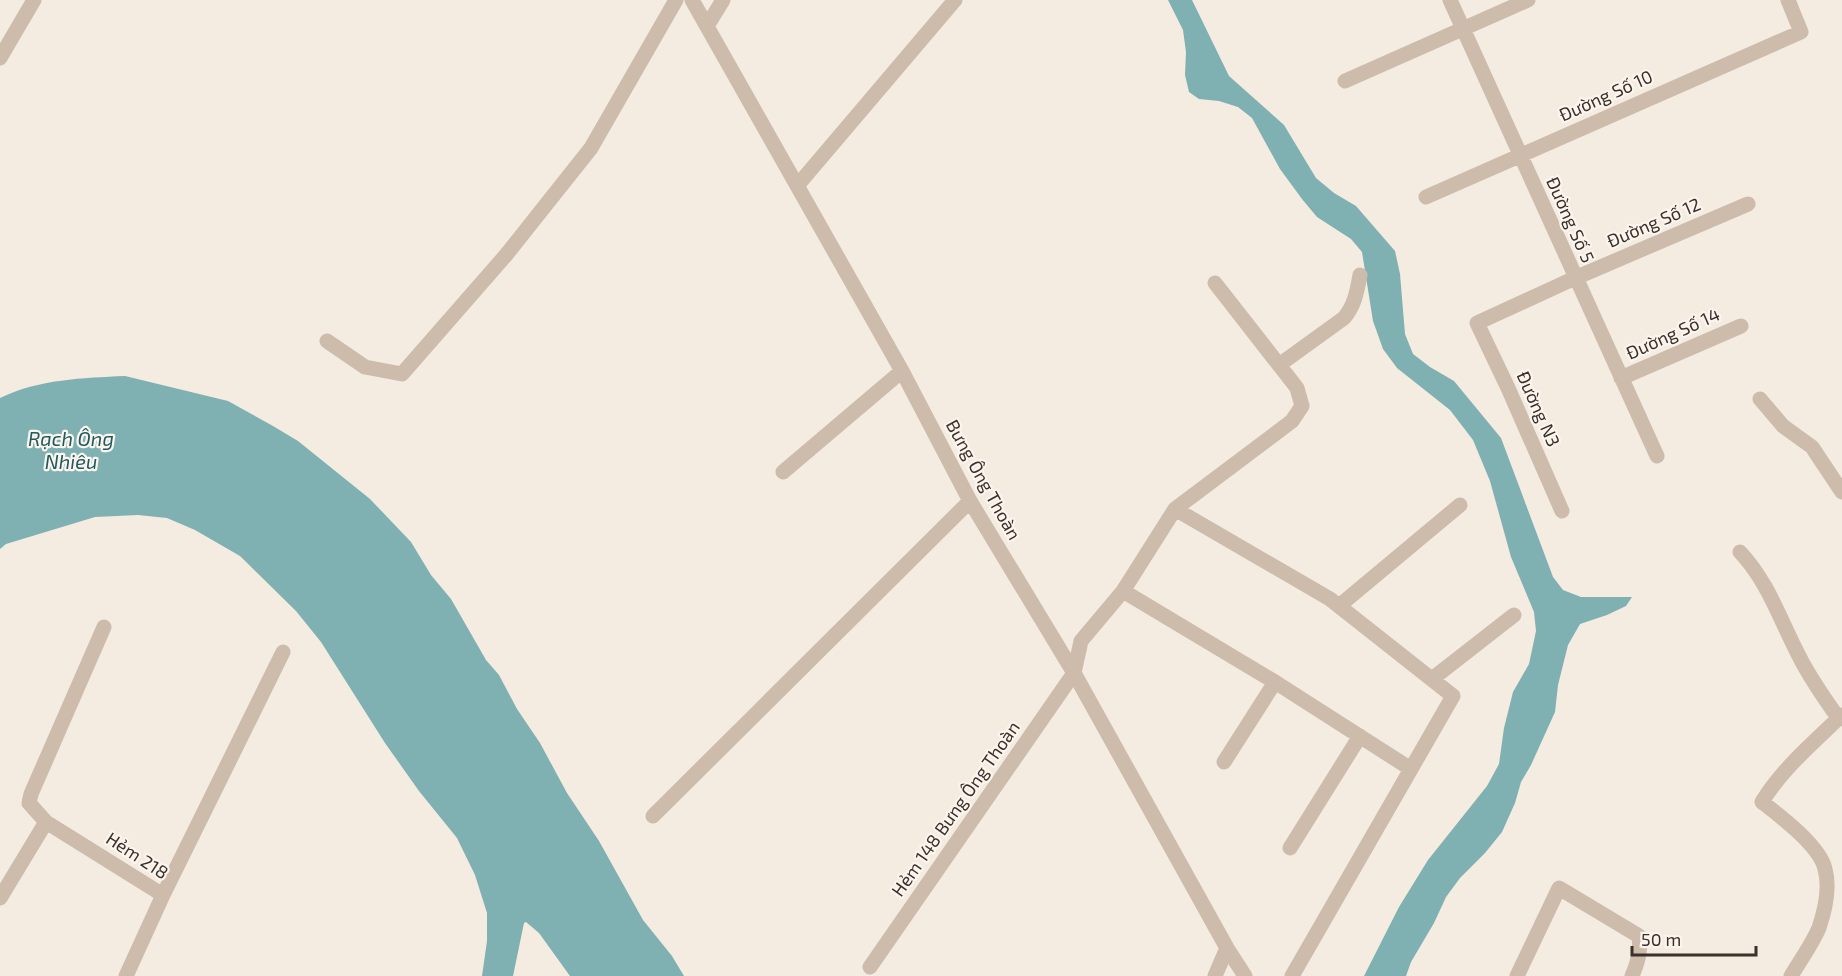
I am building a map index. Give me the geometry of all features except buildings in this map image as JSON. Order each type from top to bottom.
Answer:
[{"type":"street","points":[[0,58],[34,0]]},
{"type":"street","points":[[327,342],[365,367],[402,374],[506,255],[591,148],[676,0]]},
{"type":"street","name":"Bưng Ông Thoàn","points":[[692,0],[902,371],[970,501],[1074,673],[1227,948],[1245,976]]},
{"type":"street","points":[[707,26],[723,0]]},
{"type":"street","points":[[797,186],[955,0]]},
{"type":"street","name":"Đường Số 5","points":[[1450,0],[1657,456]]},
{"type":"street","points":[[1345,81],[1528,0]]},
{"type":"street","name":"Đường Số 10","points":[[1426,197],[1801,32],[1788,0]]},
{"type":"street","name":"Đường Số 12","points":[[1477,323],[1575,278],[1748,204]]},
{"type":"street","points":[[1279,365],[1344,318],[1356,298],[1360,274]]},
{"type":"street","points":[[1074,673],[1081,641],[1123,591],[1175,509],[1292,421],[1302,406],[1297,388],[1215,283]]},
{"type":"street","name":"Đường N3","points":[[1477,323],[1513,398],[1562,511]]},
{"type":"street","name":"Đường Số 14","points":[[1621,378],[1741,326]]},
{"type":"street","points":[[783,472],[902,371]]},
{"type":"street","points":[[1760,399],[1783,426],[1812,447],[1842,492]]},
{"type":"street","points":[[652,816],[970,501]]},
{"type":"street","points":[[1339,606],[1460,505]]},
{"type":"street","points":[[1175,509],[1330,598],[1453,696],[1292,976]]},
{"type":"street","points":[[1740,552],[1755,568],[1778,610],[1798,656],[1817,687],[1840,717],[1769,790],[1762,802],[1811,844],[1825,866],[1828,889],[1818,929],[1791,976]]},
{"type":"street","points":[[1123,591],[1275,682],[1411,769]]},
{"type":"street","points":[[1431,679],[1514,615]]},
{"type":"street","points":[[0,898],[46,822],[29,803],[31,794],[104,627]]},
{"type":"street","points":[[163,895],[283,652]]},
{"type":"street","name":"Hẻm 148 Bưng Ông Thoàn","points":[[870,967],[1074,673]]},
{"type":"street","points":[[1224,762],[1275,682]]},
{"type":"street","points":[[1290,848],[1360,736]]},
{"type":"street","name":"Hẻm 218","points":[[46,822],[163,895],[126,976]]},
{"type":"street","points":[[1517,976],[1559,888],[1638,936],[1641,948],[1632,976]]},
{"type":"street","points":[[1215,976],[1227,948]]},
{"type":"water","points":[[1168,0],[1192,0],[1229,76],[1284,125],[1316,178],[1334,193],[1356,206],[1395,251],[1400,274],[1405,334],[1413,354],[1454,381],[1501,438],[1553,577],[1563,590],[1581,597],[1632,597],[1626,606],[1580,624],[1568,645],[1558,685],[1555,712],[1521,782],[1515,803],[1502,832],[1446,897],[1411,962],[1406,976],[1364,976],[1399,907],[1428,860],[1487,786],[1499,764],[1504,728],[1513,692],[1529,664],[1536,631],[1534,612],[1511,557],[1490,481],[1473,440],[1450,410],[1397,368],[1383,349],[1373,321],[1362,252],[1351,239],[1317,217],[1302,199],[1280,169],[1252,118],[1238,107],[1219,101],[1199,99],[1189,92],[1185,75],[1186,52],[1183,30]]},
{"type":"water","name":"Rạch Ông Nhiêu","points":[[125,376],[228,401],[273,426],[298,441],[370,499],[411,542],[431,575],[451,599],[486,660],[499,675],[567,793],[599,841],[643,920],[672,956],[684,976],[570,976],[539,933],[526,922],[513,976],[482,976],[487,941],[487,913],[475,875],[457,838],[419,791],[385,743],[321,642],[296,611],[240,556],[195,530],[167,518],[138,515],[95,517],[6,544],[0,549],[0,398],[46,383]]}]
